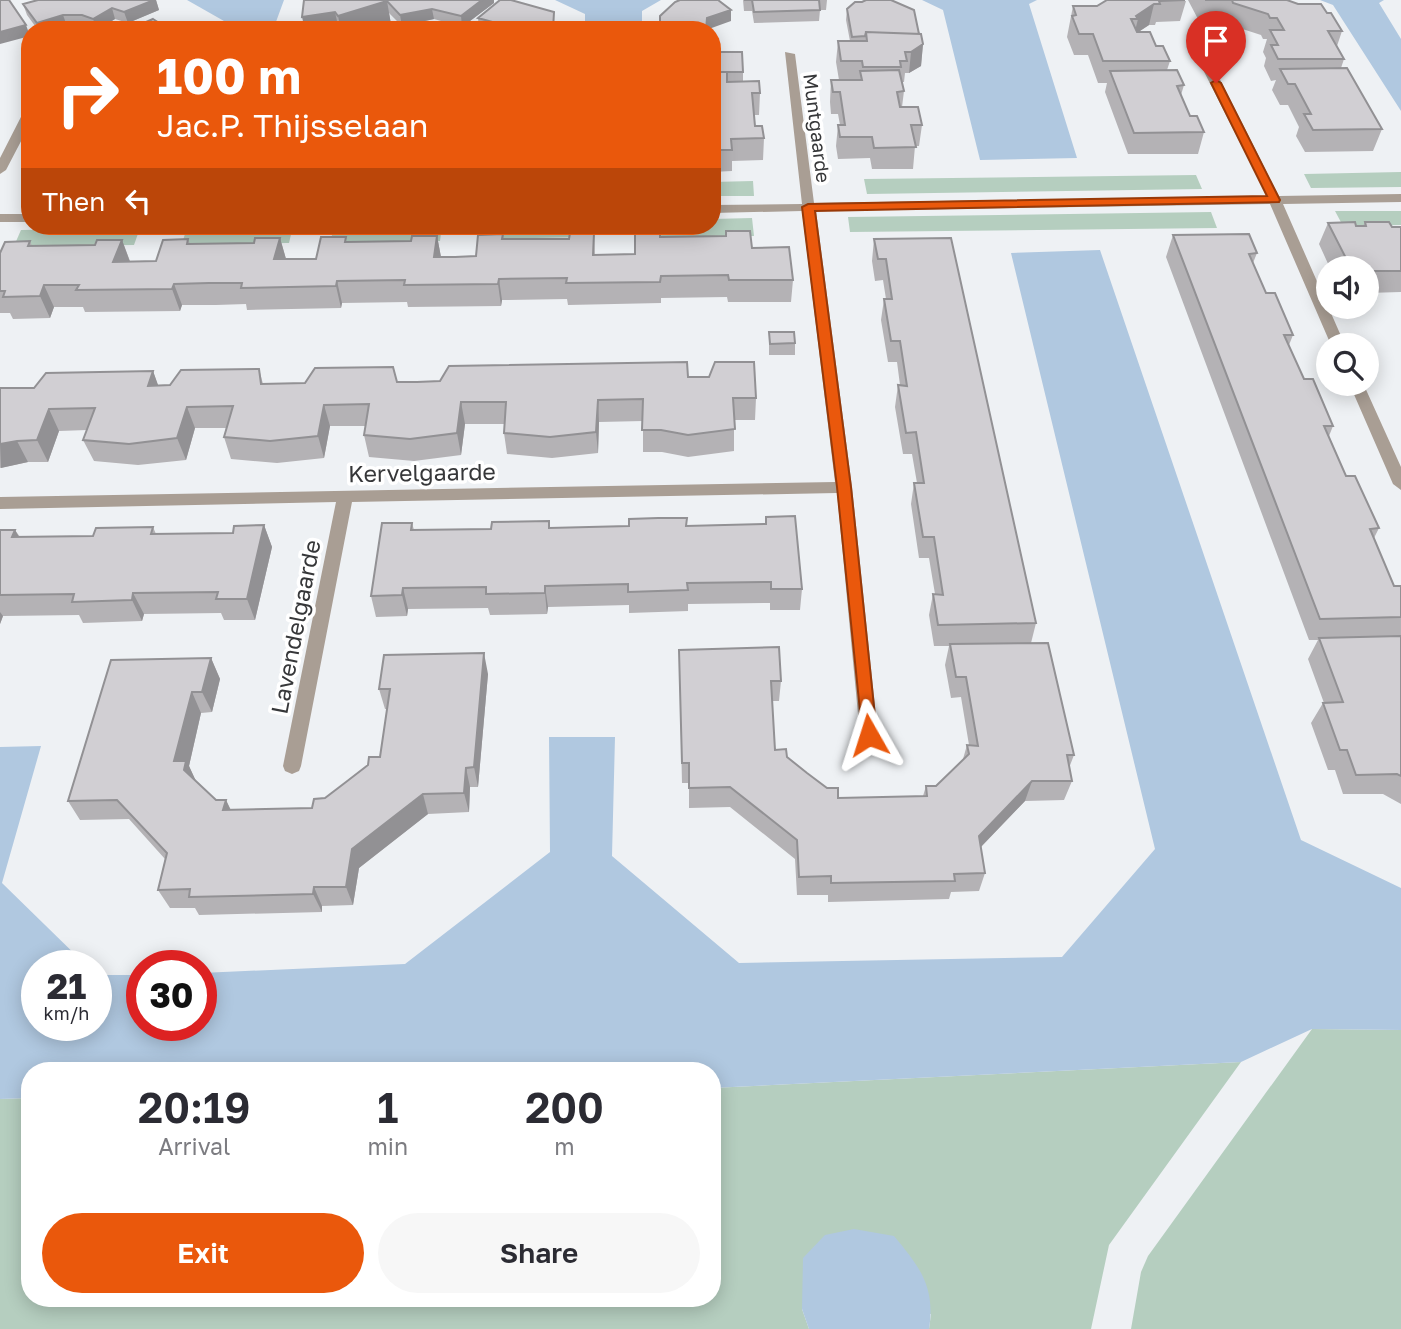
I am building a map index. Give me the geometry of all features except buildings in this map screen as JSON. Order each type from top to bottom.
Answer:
[{"type":"street","points":[[1194,40],[1275,200],[1333,333]]},
{"type":"street","name":"Muntgaarde","points":[[789,54],[844,487],[869,735]]},
{"type":"street","points":[[0,170],[21,129]]},
{"type":"street","points":[[721,209],[1401,198]]},
{"type":"street","points":[[0,218],[21,218]]},
{"type":"street","points":[[1362,396],[1401,484]]},
{"type":"street","name":"Kervelgaarde","points":[[0,503],[844,487]]},
{"type":"street","name":"Lavendelgaarde","points":[[292,766],[345,498]]},
{"type":"green space","points":[[1401,172],[1401,187],[1311,188],[1304,174]]},
{"type":"green space","points":[[1196,175],[1202,189],[867,194],[864,179]]},
{"type":"green space","points":[[753,181],[754,196],[721,196],[721,182]]},
{"type":"green space","points":[[1335,211],[1401,211],[1401,225],[1343,226]]},
{"type":"green space","points":[[1211,212],[1217,228],[850,232],[848,217]]},
{"type":"green space","points":[[752,218],[754,236],[642,238],[642,235],[721,235],[721,219]]},
{"type":"green space","points":[[21,230],[21,235],[138,235],[134,245],[14,246]]},
{"type":"green space","points":[[185,235],[291,235],[289,243],[182,244]]},
{"type":"green space","points":[[332,235],[441,235],[440,241],[330,243]]},
{"type":"green space","points":[[486,235],[590,235],[590,237],[486,239]]},
{"type":"green space","points":[[1312,1029],[1401,1030],[1401,1329],[1131,1329],[1141,1272],[1148,1256]]},
{"type":"green space","points":[[1241,1062],[1109,1245],[1091,1329],[929,1329],[931,1314],[802,1309],[809,1329],[0,1329],[0,1099],[21,1098],[21,1307],[721,1307],[721,1088]]},
{"type":"water","points":[[187,0],[284,0],[276,21],[224,21]]},
{"type":"water","points":[[555,0],[661,0],[642,11],[642,21],[585,21],[585,14]]},
{"type":"water","points":[[922,0],[1037,0],[1029,4],[1077,158],[980,160],[943,10]]},
{"type":"water","points":[[1320,0],[1384,0],[1379,3],[1401,39],[1401,111],[1333,5]]},
{"type":"water","points":[[1100,250],[1301,840],[1401,888],[1401,1030],[1312,1029],[1241,1062],[721,1088],[721,1062],[21,1062],[21,1098],[0,1099],[0,747],[41,746],[2,883],[71,950],[21,950],[21,1041],[112,1041],[112,975],[126,975],[126,1041],[217,1041],[217,972],[405,964],[550,852],[549,737],[615,737],[612,856],[739,963],[1062,957],[1155,849],[1011,253]]},
{"type":"water","points":[[854,1229],[894,1236],[911,1257],[928,1289],[931,1314],[929,1329],[809,1329],[802,1309],[803,1258],[825,1235]]},
{"type":"route","points":[[869,735],[844,487],[808,207],[1275,200],[1216,83]]}]
